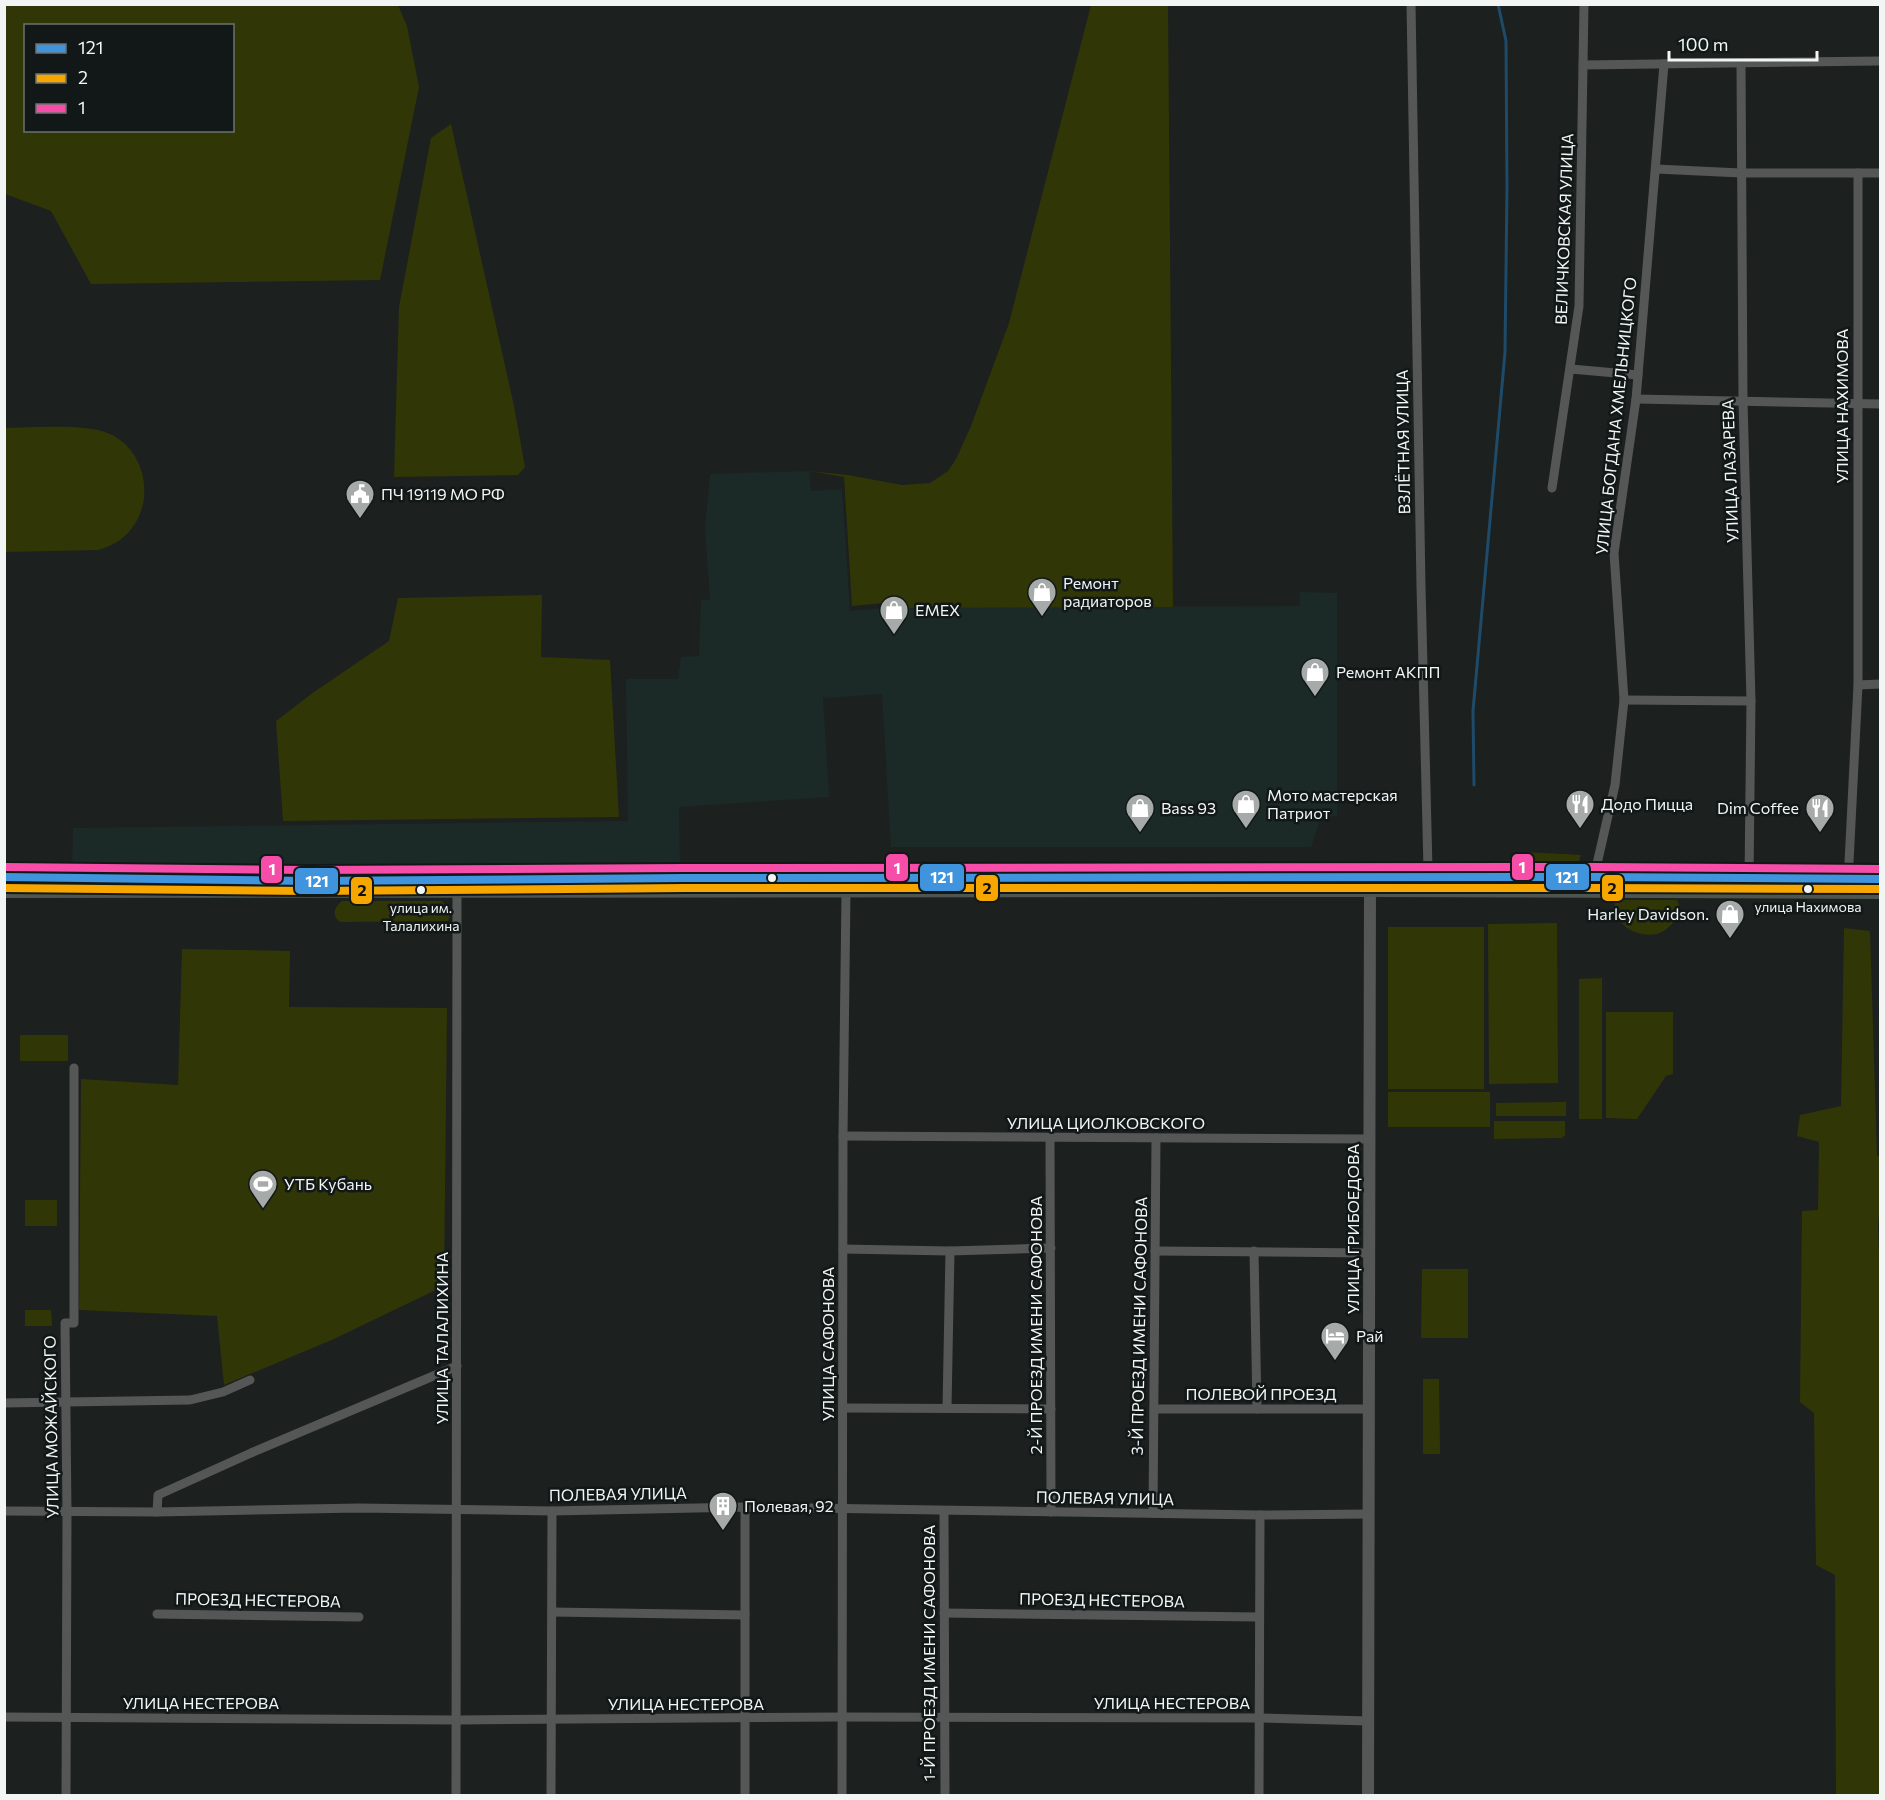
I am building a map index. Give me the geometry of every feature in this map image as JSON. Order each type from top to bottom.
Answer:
[{"type":"main road","points":[[4,877],[846,892],[1370,884],[1426,878],[1594,877],[1749,879],[1848,885],[1881,892]]},
{"type":"main road","points":[[4,891],[457,886],[686,878],[1370,884],[1848,885],[1881,879]]},
{"type":"street","name":"ВЗЛЁТНАЯ УЛИЦА","points":[[1411,4],[1420,575],[1428,869],[1426,878]]},
{"type":"street","name":"ВЕЛИЧКОВСКАЯ УЛИЦА","points":[[1552,488],[1579,306],[1584,4]]},
{"type":"street","points":[[1583,65],[1881,61]]},
{"type":"street","name":"УЛИЦА ЛАЗАРЕВА","points":[[1741,63],[1743,400],[1751,701],[1749,879]]},
{"type":"street","name":"УЛИЦА БОГДАНА ХМЕЛЬНИЦКОГО","points":[[1594,877],[1615,785],[1624,700],[1614,553],[1636,399],[1664,64]]},
{"type":"street","points":[[1656,170],[1741,173],[1881,173]]},
{"type":"street","name":"УЛИЦА НАХИМОВА","points":[[1848,885],[1858,685],[1858,173]]},
{"type":"street","points":[[1571,369],[1638,375]]},
{"type":"street","points":[[1636,399],[1881,404]]},
{"type":"street","points":[[1858,685],[1881,684]]},
{"type":"street","points":[[1624,700],[1751,701]]},
{"type":"street","name":"УЛИЦА ГРИБОЕДОВА","points":[[1368,1796],[1370,884]]},
{"type":"street","name":"УЛИЦА ТАЛАЛИХИНА","points":[[456,1796],[457,886]]},
{"type":"street","name":"УЛИЦА САФОНОВА","points":[[842,1796],[843,1136],[846,892]]},
{"type":"street","name":"УЛИЦА МОЖАЙСКОГО","points":[[66,1796],[65,1323],[74,1323],[74,1068]]},
{"type":"street","name":"УЛИЦА ЦИОЛКОВСКОГО","points":[[843,1136],[1369,1139]]},
{"type":"street","name":"2-Й ПРОЕЗД ИМЕНИ САФОНОВА","points":[[1050,1138],[1051,1512]]},
{"type":"street","name":"3-Й ПРОЕЗД ИМЕНИ САФОНОВА","points":[[1153,1513],[1156,1138]]},
{"type":"street","points":[[843,1249],[950,1251],[1051,1248]]},
{"type":"street","points":[[947,1408],[950,1251]]},
{"type":"street","points":[[1155,1251],[1369,1253]]},
{"type":"street","points":[[1254,1251],[1257,1409]]},
{"type":"street","points":[[157,1512],[158,1495],[457,1366]]},
{"type":"street","points":[[4,1403],[190,1400],[223,1392],[250,1380]]},
{"type":"street","points":[[843,1408],[1051,1410]]},
{"type":"street","name":"ПОЛЕВОЙ ПРОЕЗД","points":[[1154,1409],[1369,1409]]},
{"type":"street","points":[[745,1507],[745,1796]]},
{"type":"street","name":"ПОЛЕВАЯ УЛИЦА","points":[[4,1511],[67,1513],[359,1508],[552,1511],[745,1507],[1260,1515],[1369,1514]]},
{"type":"street","points":[[551,1796],[552,1511]]},
{"type":"street","name":"1-Й ПРОЕЗД ИМЕНИ САФОНОВА","points":[[944,1511],[945,1796]]},
{"type":"street","points":[[1259,1796],[1260,1515]]},
{"type":"street","points":[[552,1612],[745,1615]]},
{"type":"street","name":"ПРОЕЗД НЕСТЕРОВА","points":[[944,1612],[1259,1617]]},
{"type":"street","name":"ПРОЕЗД НЕСТЕРОВА","points":[[157,1614],[358,1617]]},
{"type":"street","name":"УЛИЦА НЕСТЕРОВА","points":[[4,1717],[457,1720],[842,1717],[1259,1718],[1368,1722]]},
{"type":"shaded area","points":[[809,471],[811,491],[842,489],[850,611],[884,608],[1300,606],[1300,592],[1337,593],[1337,816],[1321,817],[1311,847],[891,847],[882,694],[823,698],[829,797],[679,807],[680,866],[390,867],[220,871],[72,870],[73,828],[628,821],[626,679],[678,679],[681,657],[699,656],[701,600],[710,600],[705,529],[710,474]]},
{"type":"green space","points":[[4,5],[398,5],[407,26],[419,87],[380,280],[91,284],[51,211],[5,194]]},
{"type":"green space","points":[[1091,5],[1168,5],[1173,607],[884,608],[883,603],[852,606],[844,477],[809,471],[848,475],[902,485],[930,483],[948,471],[956,459],[971,426],[1009,323]]},
{"type":"green space","points":[[451,124],[514,406],[525,467],[518,475],[394,477],[399,307],[431,138]]},
{"type":"green space","points":[[5,428],[87,428],[110,434],[122,441],[131,451],[143,476],[143,503],[132,528],[117,542],[98,550],[5,552]]},
{"type":"green space","points":[[542,595],[541,657],[610,660],[619,817],[283,821],[276,721],[389,641],[398,598]]},
{"type":"green space","points":[[1524,852],[1581,855],[1578,864],[1523,863]]},
{"type":"green space","points":[[1615,900],[1677,900],[1682,912],[1661,933],[1641,934],[1621,922],[1615,909]]},
{"type":"green space","points":[[342,901],[442,901],[450,915],[448,921],[341,922],[335,912]]},
{"type":"green space","points":[[1557,923],[1558,1083],[1489,1084],[1488,924]]},
{"type":"green space","points":[[1388,927],[1484,927],[1484,1089],[1388,1089]]},
{"type":"green space","points":[[1844,928],[1870,931],[1877,1156],[1880,1156],[1878,1226],[1880,1796],[1836,1795],[1835,1575],[1816,1565],[1814,1413],[1800,1402],[1802,1211],[1818,1210],[1819,1142],[1797,1136],[1800,1115],[1841,1106]]},
{"type":"green space","name":"УТБ Кубань","points":[[182,949],[290,951],[289,1007],[447,1008],[444,1286],[334,1339],[224,1385],[217,1316],[79,1310],[81,1079],[178,1085]]},
{"type":"green space","points":[[1602,978],[1602,1119],[1579,1119],[1579,979]]},
{"type":"green space","points":[[1606,1012],[1673,1012],[1673,1074],[1666,1076],[1637,1119],[1606,1118]]},
{"type":"green space","points":[[20,1035],[68,1035],[68,1061],[20,1061]]},
{"type":"green space","points":[[1388,1092],[1490,1092],[1490,1127],[1388,1127]]},
{"type":"green space","points":[[1566,1102],[1566,1116],[1496,1116],[1496,1103]]},
{"type":"green space","points":[[1494,1121],[1565,1121],[1565,1135],[1562,1138],[1494,1139]]},
{"type":"green space","points":[[25,1200],[57,1200],[57,1226],[25,1226]]},
{"type":"green space","points":[[1422,1269],[1468,1269],[1468,1338],[1421,1338]]},
{"type":"green space","points":[[25,1310],[51,1310],[52,1326],[25,1326]]},
{"type":"green space","points":[[1423,1379],[1439,1379],[1440,1454],[1423,1454]]},
{"type":"waterway","points":[[1474,785],[1473,711],[1505,352],[1506,41],[1498,4]]},
{"type":"transit line","name":"1","points":[[4,867],[309,870],[1594,867],[1880,869]]},
{"type":"transit line","name":"121","points":[[4,877],[309,881],[685,878],[1880,879]]},
{"type":"transit line","name":"2","points":[[4,888],[309,891],[685,888],[1880,889]]},
{"type":"place","name":"ПЧ 19119 МО РФ","points":[[360,520]]},
{"type":"place","name":"Ремонт радиаторов","points":[[1042,618]]},
{"type":"place","name":"EMEX","points":[[894,636]]},
{"type":"place","name":"Ремонт АКПП","points":[[1315,698]]},
{"type":"place","name":"Мото мастерская Патриот","points":[[1246,830]]},
{"type":"place","name":"Додо Пицца","points":[[1580,830]]},
{"type":"place","name":"Bass 93","points":[[1140,834]]},
{"type":"place","name":"Dim Coffee","points":[[1820,834]]},
{"type":"place","name":"улица Нахимова","points":[[1808,889]]},
{"type":"place","name":"улица им. Талалихина","points":[[421,890]]},
{"type":"place","name":"Harley Davidson.","points":[[1730,940]]},
{"type":"place","name":"УТБ Кубань","points":[[263,1210]]},
{"type":"place","name":"Рай","points":[[1335,1362]]},
{"type":"place","name":"Полевая, 92","points":[[723,1532]]}]
